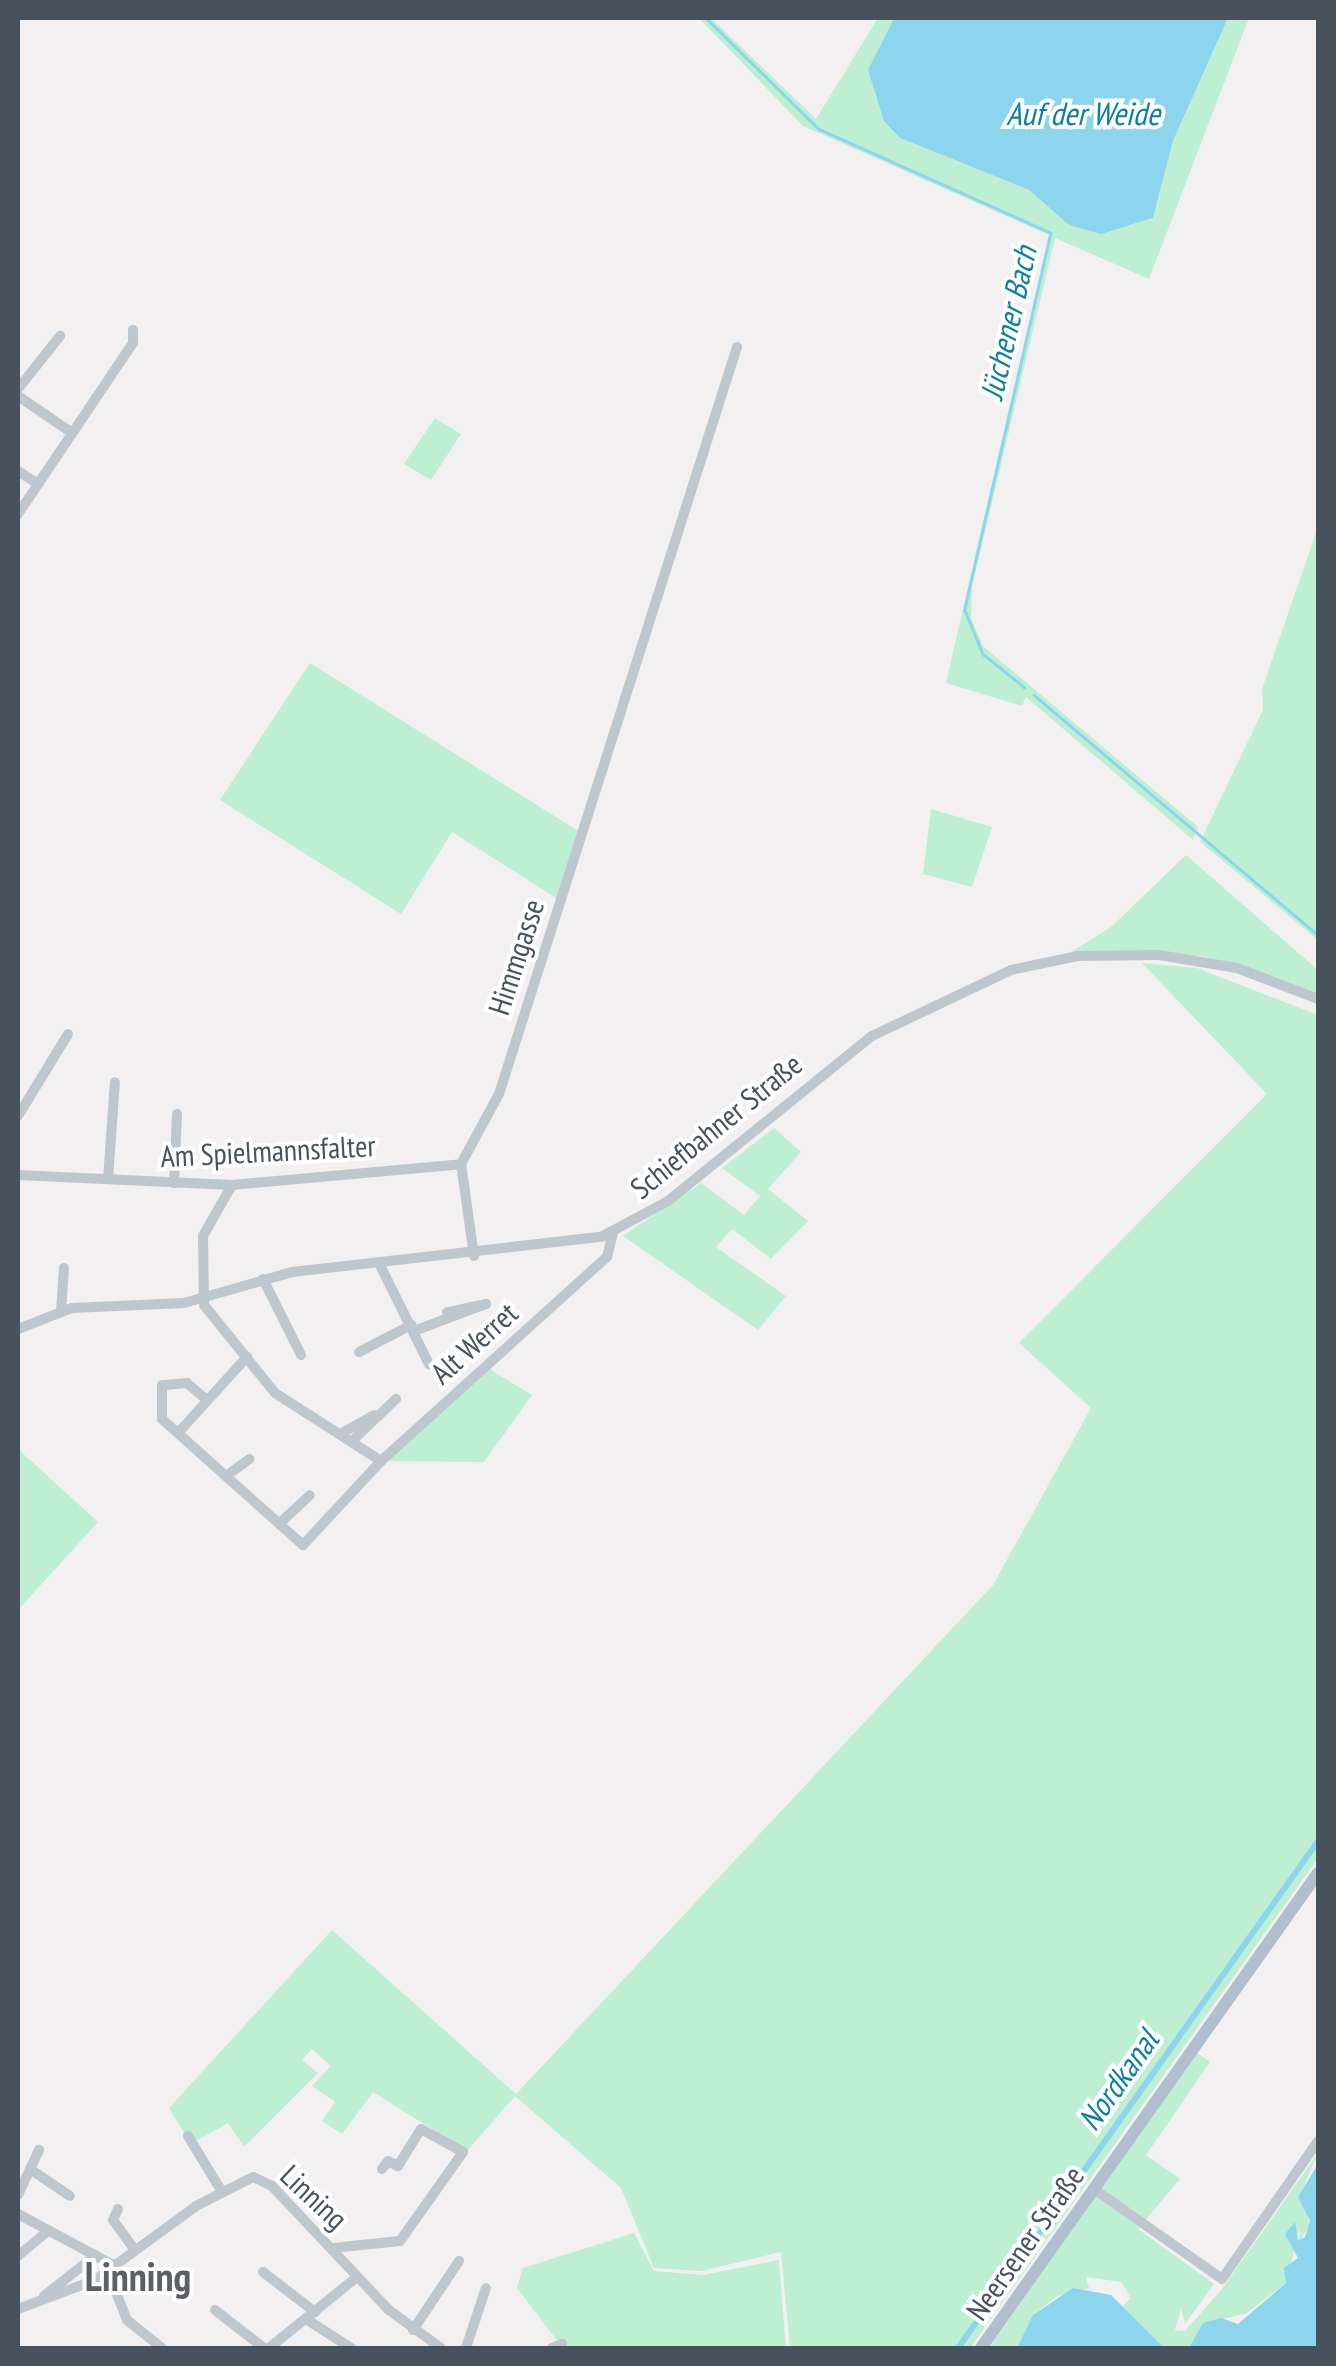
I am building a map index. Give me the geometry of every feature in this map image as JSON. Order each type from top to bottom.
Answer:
[{"type":"main road","name":"Neersener Straße","points":[[980,2348],[1318,1873]]},
{"type":"street","points":[[18,514],[134,343],[133,330]]},
{"type":"street","points":[[60,336],[18,393],[72,433]]},
{"type":"street","name":"Himmgasse","points":[[461,1164],[499,1094],[737,347]]},
{"type":"street","points":[[18,471],[38,484]]},
{"type":"street","name":"Schiefbahner Straße","points":[[18,1329],[61,1311],[202,1299],[263,1278],[474,1256],[613,1232],[678,1193],[856,1048],[990,976],[1078,956],[1158,955],[1237,968],[1318,999]]},
{"type":"street","points":[[18,1116],[21,1101],[68,1034]]},
{"type":"street","points":[[108,1180],[115,1082]]},
{"type":"street","points":[[174,1183],[176,1114]]},
{"type":"street","points":[[461,1164],[474,1256]]},
{"type":"street","name":"Am Spielmannsfalter","points":[[18,1175],[232,1184],[461,1164]]},
{"type":"street","points":[[232,1184],[203,1236],[202,1299],[275,1393],[380,1460]]},
{"type":"street","name":"Alt Werret","points":[[279,1524],[303,1544],[380,1460],[607,1257],[613,1232]]},
{"type":"street","points":[[378,1264],[430,1364]]},
{"type":"street","points":[[61,1311],[64,1268]]},
{"type":"street","points":[[263,1278],[301,1356]]},
{"type":"street","points":[[359,1352],[447,1312]]},
{"type":"street","points":[[178,1432],[247,1357]]},
{"type":"street","points":[[207,1400],[187,1383],[161,1386],[162,1419],[279,1524],[310,1496]]},
{"type":"street","points":[[340,1434],[392,1403],[352,1441]]},
{"type":"street","points":[[226,1476],[249,1459]]},
{"type":"street","points":[[332,2248],[400,2241],[463,2152],[421,2129],[398,2166],[382,2169]]},
{"type":"street","points":[[188,2136],[221,2190]]},
{"type":"street","points":[[1094,2190],[1222,2279],[1318,2141]]},
{"type":"street","points":[[18,2195],[39,2150]]},
{"type":"street","points":[[30,2169],[70,2196]]},
{"type":"street","name":"Linning","points":[[18,2309],[112,2269],[221,2190],[263,2180],[412,2330],[441,2348]]},
{"type":"street","points":[[118,2209],[113,2220],[135,2250]]},
{"type":"street","points":[[18,2214],[96,2255],[112,2269],[127,2320],[162,2348]]},
{"type":"street","points":[[18,2256],[49,2230]]},
{"type":"street","points":[[35,2303],[96,2255]]},
{"type":"street","points":[[412,2330],[459,2261]]},
{"type":"street","points":[[263,2272],[351,2348]]},
{"type":"street","points":[[215,2310],[266,2348],[357,2277]]},
{"type":"street","points":[[466,2348],[486,2288]]},
{"type":"green space","points":[[699,18],[711,18],[816,119],[878,18],[894,18],[878,49],[875,95],[900,138],[1029,190],[1069,225],[1128,226],[1153,218],[1173,141],[1228,18],[1249,18],[1149,279],[1055,238],[972,586],[971,618],[983,646],[1198,827],[1193,840],[1026,697],[1022,706],[946,683],[1049,235],[803,126]]},
{"type":"green space","points":[[435,418],[461,434],[431,480],[404,464]]},
{"type":"green space","points":[[1318,527],[1318,940],[1200,842],[1263,710],[1262,689]]},
{"type":"green space","points":[[310,663],[580,832],[556,898],[452,832],[401,914],[220,800]]},
{"type":"green space","points":[[931,809],[992,827],[972,887],[923,874]]},
{"type":"green space","points":[[1186,855],[1318,970],[1318,995],[1203,956],[1068,954],[1111,927]]},
{"type":"green space","points":[[1142,963],[1197,968],[1318,1015],[1318,1858],[970,2348],[790,2348],[781,2252],[702,2271],[654,2268],[621,2188],[515,2096],[467,2151],[373,2092],[342,2134],[322,2121],[335,2102],[312,2086],[331,2066],[312,2049],[302,2060],[318,2073],[244,2147],[228,2123],[191,2144],[169,2108],[332,1930],[516,2094],[993,1585],[1091,1408],[1019,1343],[1267,1094]]},
{"type":"green space","points":[[774,1128],[801,1152],[768,1189],[808,1221],[771,1259],[732,1229],[716,1247],[786,1296],[758,1330],[623,1236],[701,1183],[744,1215],[760,1196],[722,1168]]},
{"type":"green space","points":[[486,1367],[532,1395],[484,1462],[381,1461]]},
{"type":"green space","points":[[18,1449],[98,1522],[18,1610],[20,1467]]},
{"type":"green space","points":[[1196,2052],[1210,2062],[1146,2155],[1180,2179],[1138,2229],[1214,2284],[1185,2324],[1181,2309],[1175,2330],[1185,2331],[1222,2289],[1318,2153],[1305,2183],[1309,2227],[1299,2241],[1300,2227],[1286,2283],[1247,2313],[1203,2324],[1189,2348],[1164,2348],[1122,2307],[1131,2298],[1121,2282],[1086,2277],[1089,2288],[1057,2296],[1033,2315],[1017,2348],[989,2348]]},
{"type":"green space","points":[[634,2233],[654,2271],[703,2275],[779,2260],[786,2348],[562,2347],[517,2288],[523,2268]]},
{"type":"water","name":"Auf der Weide","points":[[894,18],[1228,18],[1173,141],[1153,218],[1101,234],[1069,225],[1029,190],[900,138],[884,121],[868,70]]},
{"type":"water","points":[[1318,2164],[1318,2348],[1189,2348],[1203,2323],[1221,2318],[1238,2324],[1286,2283],[1284,2268],[1298,2258],[1285,2234],[1295,2222],[1298,2240],[1305,2237],[1310,2221],[1298,2197]]},
{"type":"water","points":[[1073,2288],[1111,2295],[1164,2348],[1017,2348],[1033,2315]]},
{"type":"waterway","name":"Jüchener Bach","points":[[706,18],[819,129],[1051,233],[965,610],[983,654],[1024,687]]},
{"type":"waterway","name":"Jüchener Bach","points":[[1034,695],[1318,935]]},
{"type":"waterway","name":"Nordkanal","points":[[958,2348],[1318,1841]]},
{"type":"district","name":"Linning","points":[[138,2276]]}]
